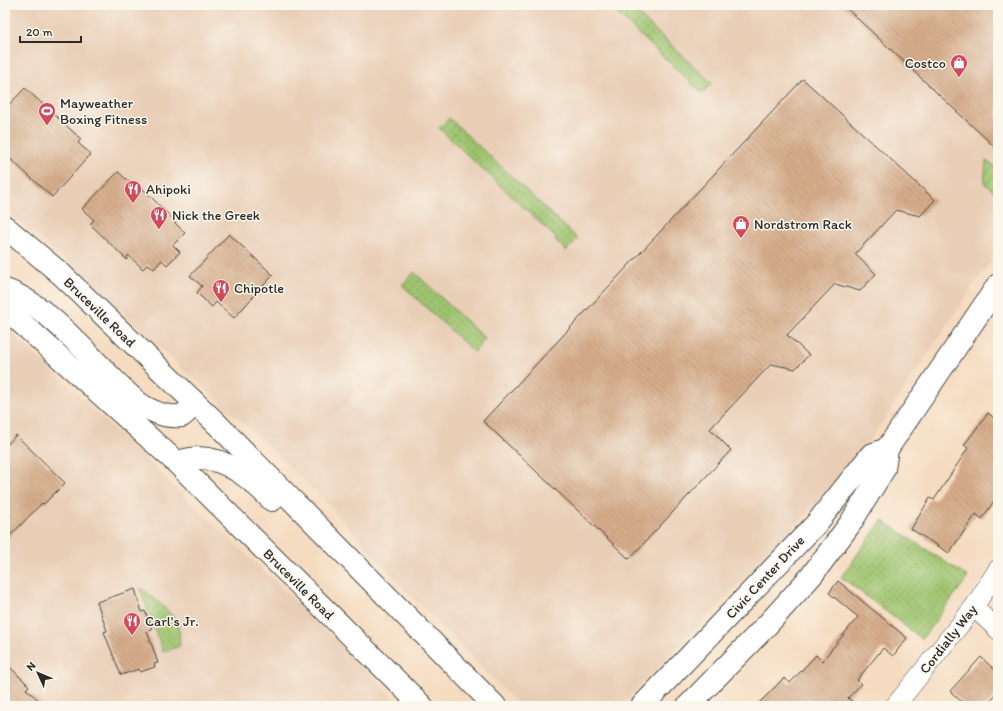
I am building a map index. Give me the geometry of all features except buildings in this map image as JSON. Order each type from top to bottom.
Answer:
[{"type":"main road","name":"Bruceville Road","points":[[5,227],[61,274],[192,400],[495,706]]},
{"type":"main road","name":"Civic Center Drive","points":[[688,706],[768,624],[812,575],[850,524],[884,469],[887,449],[998,285]]},
{"type":"main road","points":[[5,290],[30,302],[51,319],[132,397],[151,411],[168,417],[182,416],[190,409],[192,400]]},
{"type":"main road","name":"Bruceville Road","points":[[5,308],[176,462],[422,706]]},
{"type":"main road","name":"Civic Center Drive","points":[[642,706],[816,524],[872,455],[887,449]]},
{"type":"main road","name":"Bruceville Road","points":[[176,462],[197,458],[218,462],[239,472],[255,483],[332,561],[386,596]]},
{"type":"street","name":"Cordially Way","points":[[895,706],[974,607],[998,569]]},
{"type":"street","points":[[974,607],[998,630]]},
{"type":"shaded area","points":[[5,5],[998,5],[998,253],[980,276],[860,455],[833,487],[620,706],[519,706],[413,598],[322,498],[263,441],[185,371],[80,272],[5,209]]},
{"type":"shaded area","points":[[5,326],[326,630],[401,706],[5,706]]},
{"type":"green space","points":[[608,5],[628,5],[712,83],[702,93]]},
{"type":"green space","points":[[449,118],[578,239],[566,251],[555,240],[556,238],[439,128]]},
{"type":"green space","points":[[986,161],[998,168],[998,194],[984,183]]},
{"type":"green space","points":[[414,272],[484,338],[481,342],[482,343],[474,352],[402,285]]},
{"type":"green space","points":[[882,520],[968,577],[922,639],[841,577]]},
{"type":"green space","points":[[140,588],[160,603],[175,618],[179,628],[180,646],[163,652]]},
{"type":"place","name":"Costco","points":[[959,78]]},
{"type":"place","name":"Mayweather Boxing Fitness","points":[[47,126]]},
{"type":"place","name":"Ahipoki","points":[[133,204]]},
{"type":"place","name":"Nick the Greek","points":[[159,230]]},
{"type":"place","name":"Nordstrom Rack","points":[[741,239]]},
{"type":"place","name":"Chipotle","points":[[221,303]]},
{"type":"place","name":"Carl's Jr.","points":[[132,636]]}]
